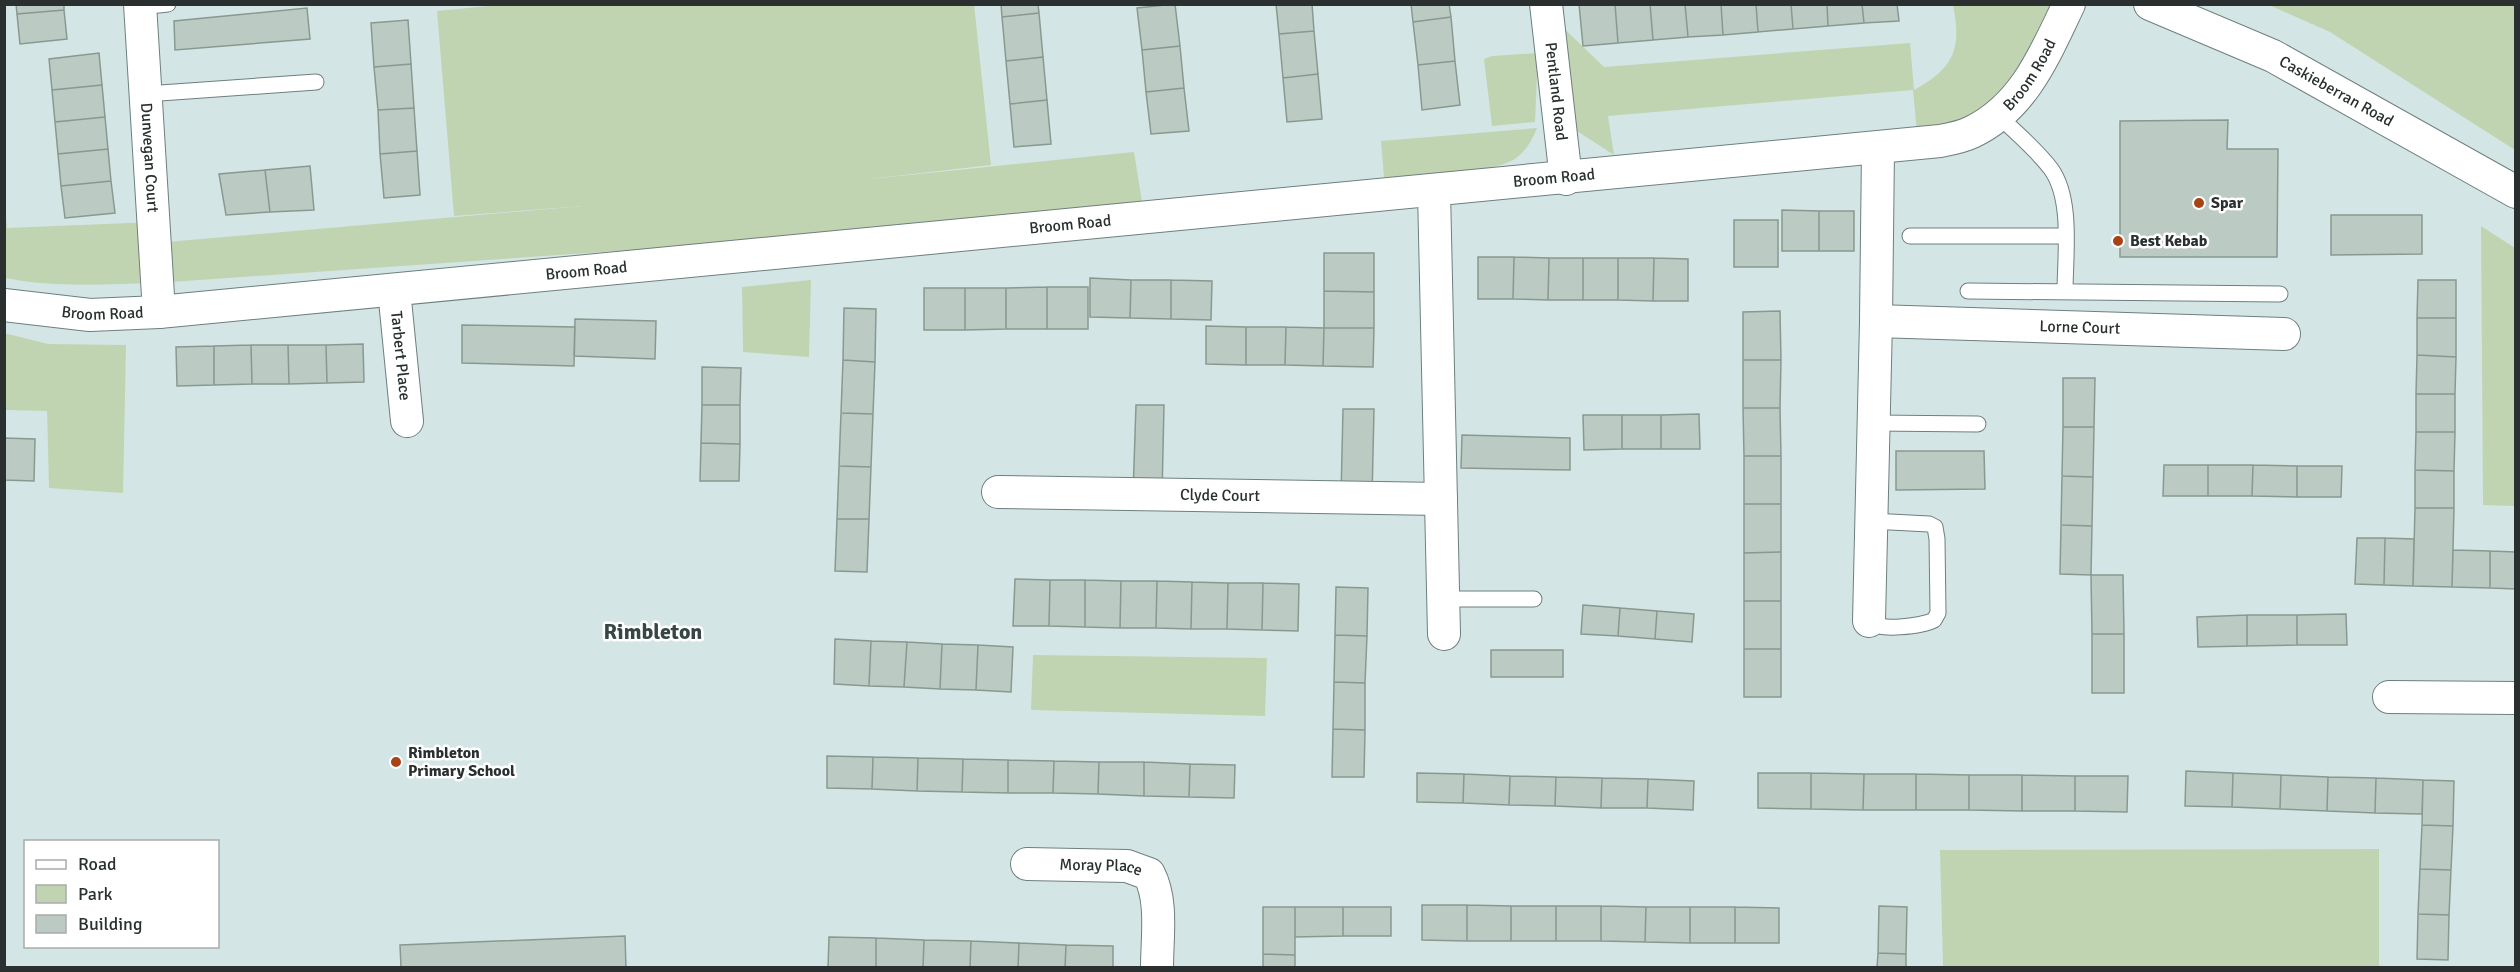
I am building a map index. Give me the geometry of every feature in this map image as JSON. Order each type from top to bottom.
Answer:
[{"type":"street","name":"Pentland Road","points":[[1546,4],[1566,179]]},
{"type":"street","name":"Broom Road","points":[[4,305],[90,315],[159,312],[1566,179],[1940,141],[1970,133],[1999,116],[2016,101],[2034,74],[2069,4]]},
{"type":"street","name":"Caskieberran Road","points":[[2150,4],[2273,56],[2516,192]]},
{"type":"street","name":"Dunvegan Court","points":[[150,5],[146,94],[159,312]]},
{"type":"street","points":[[1869,621],[1878,149]]},
{"type":"street","points":[[1434,191],[1444,634]]},
{"type":"street","name":"Tarbert Place","points":[[394,290],[407,421]]},
{"type":"street","name":"Lorne Court","points":[[1876,321],[2284,334]]},
{"type":"street","name":"Clyde Court","points":[[998,492],[1441,499]]},
{"type":"street","points":[[2389,698],[2516,698]]},
{"type":"street","name":"Moray Place","points":[[1027,864],[1127,866],[1149,874],[1154,885],[1158,912],[1157,968]]},
{"type":"lane","points":[[146,94],[316,82]]},
{"type":"lane","points":[[1999,116],[2052,170],[2062,193],[2065,292]]},
{"type":"lane","points":[[1910,236],[2065,236]]},
{"type":"lane","points":[[1968,291],[2280,294]]},
{"type":"lane","points":[[1874,423],[1978,424]]},
{"type":"lane","points":[[1869,621],[1876,627],[1923,626],[1934,620],[1938,613],[1935,527],[1929,524],[1871,521]]},
{"type":"lane","points":[[1443,598],[1534,599]]},
{"type":"green space","points":[[509,4],[974,4],[991,165],[870,179],[1134,152],[1142,202],[774,240],[157,283],[62,284],[5,278],[4,195],[7,228],[153,222],[155,243],[583,206],[454,216],[437,11]]},
{"type":"green space","points":[[1953,5],[2046,5],[2065,13],[2016,101],[1918,144],[1913,90],[1608,116],[1614,155],[1560,120],[1548,13],[1604,67],[1910,43],[1914,90],[1938,74],[1952,56],[1956,34]]},
{"type":"green space","points":[[2269,5],[2515,5],[2515,150],[2330,32]]},
{"type":"green space","points":[[1538,53],[1535,122],[1492,126],[1484,59],[1492,56]]},
{"type":"green space","points":[[1537,128],[1523,152],[1506,163],[1473,171],[1384,178],[1381,141]]},
{"type":"green space","points":[[2481,226],[2515,248],[2515,506],[2483,505]]},
{"type":"green space","points":[[811,280],[809,357],[743,352],[742,287]]},
{"type":"green space","points":[[4,333],[48,344],[126,345],[123,493],[49,488],[47,411],[5,410]]},
{"type":"green space","points":[[1033,655],[1267,658],[1265,716],[1031,710]]},
{"type":"green space","points":[[2379,849],[2379,967],[1943,967],[1940,850]]},
{"type":"building","points":[[16,4],[64,4],[64,10],[17,14]]},
{"type":"building","points":[[1001,4],[1038,4],[1039,13],[1002,17]]},
{"type":"building","points":[[1175,4],[1180,46],[1142,50],[1137,8]]},
{"type":"building","points":[[1276,4],[1312,4],[1314,31],[1279,34]]},
{"type":"building","points":[[1411,4],[1449,4],[1451,17],[1413,22]]},
{"type":"building","points":[[1579,4],[1615,4],[1618,43],[1583,46]]},
{"type":"building","points":[[1615,4],[1650,4],[1653,40],[1618,43]]},
{"type":"building","points":[[1650,4],[1685,4],[1688,37],[1653,40]]},
{"type":"building","points":[[1685,4],[1721,4],[1723,35],[1688,37]]},
{"type":"building","points":[[1721,4],[1756,4],[1758,32],[1723,35]]},
{"type":"building","points":[[1756,4],[1791,4],[1793,29],[1758,32]]},
{"type":"building","points":[[1791,4],[1827,4],[1828,26],[1793,29]]},
{"type":"building","points":[[1827,4],[1862,4],[1864,23],[1828,26]]},
{"type":"building","points":[[1862,4],[1897,4],[1899,21],[1864,23]]},
{"type":"building","points":[[307,8],[310,39],[175,50],[174,21]]},
{"type":"building","points":[[64,10],[67,39],[20,44],[17,14]]},
{"type":"building","points":[[1039,13],[1043,57],[1006,61],[1002,17]]},
{"type":"building","points":[[1451,17],[1455,61],[1418,65],[1413,22]]},
{"type":"building","points":[[408,20],[411,64],[374,67],[371,23]]},
{"type":"building","points":[[1314,31],[1318,74],[1283,78],[1279,34]]},
{"type":"building","points":[[1180,46],[1184,88],[1146,92],[1142,50]]},
{"type":"building","points":[[99,53],[102,85],[52,90],[49,59]]},
{"type":"building","points":[[1043,57],[1047,100],[1010,104],[1006,61]]},
{"type":"building","points":[[1455,61],[1460,105],[1422,110],[1418,65]]},
{"type":"building","points":[[411,64],[414,108],[378,110],[374,67]]},
{"type":"building","points":[[1318,74],[1322,119],[1287,122],[1283,78]]},
{"type":"building","points":[[102,85],[105,117],[55,122],[52,90]]},
{"type":"building","points":[[1184,88],[1189,131],[1151,134],[1146,92]]},
{"type":"building","points":[[1047,100],[1051,144],[1014,147],[1010,104]]},
{"type":"building","points":[[414,108],[417,151],[380,154],[378,110]]},
{"type":"building","points":[[105,117],[108,149],[58,154],[55,122]]},
{"type":"building","name":"Spar","points":[[2228,120],[2227,149],[2278,149],[2277,257],[2120,257],[2120,121]]},
{"type":"building","points":[[108,149],[111,181],[61,186],[58,154]]},
{"type":"building","points":[[417,151],[420,195],[384,198],[380,154]]},
{"type":"building","points":[[310,166],[314,210],[270,212],[265,170]]},
{"type":"building","points":[[265,170],[270,212],[226,215],[219,174]]},
{"type":"building","points":[[111,181],[115,213],[65,218],[61,186]]},
{"type":"building","points":[[1782,210],[1819,211],[1819,251],[1782,251]]},
{"type":"building","points":[[1819,211],[1854,211],[1854,251],[1819,251]]},
{"type":"building","points":[[2331,215],[2422,215],[2422,254],[2331,255]]},
{"type":"building","points":[[1734,220],[1778,220],[1778,267],[1734,267]]},
{"type":"building","points":[[1324,253],[1374,253],[1374,292],[1324,291]]},
{"type":"building","points":[[1478,257],[1514,257],[1513,299],[1478,299]]},
{"type":"building","points":[[1514,257],[1549,258],[1548,300],[1513,299]]},
{"type":"building","points":[[1549,258],[1583,258],[1583,300],[1548,300]]},
{"type":"building","points":[[1583,258],[1618,258],[1618,300],[1583,300]]},
{"type":"building","points":[[1618,258],[1654,258],[1653,301],[1618,300]]},
{"type":"building","points":[[1654,258],[1688,259],[1688,301],[1653,301]]},
{"type":"building","points":[[1090,278],[1131,280],[1130,318],[1090,317]]},
{"type":"building","points":[[1131,280],[1171,280],[1171,319],[1130,318]]},
{"type":"building","points":[[1171,280],[1212,281],[1211,320],[1171,319]]},
{"type":"building","points":[[2418,280],[2456,280],[2456,318],[2417,318]]},
{"type":"building","points":[[1047,287],[1088,287],[1088,329],[1047,329]]},
{"type":"building","points":[[1047,287],[1047,329],[1006,329],[1006,288]]},
{"type":"building","points":[[924,288],[965,288],[965,330],[924,330]]},
{"type":"building","points":[[965,288],[1006,288],[1006,329],[965,330]]},
{"type":"building","points":[[1324,291],[1374,292],[1374,328],[1324,328]]},
{"type":"building","points":[[844,308],[876,309],[875,362],[843,360]]},
{"type":"building","points":[[1780,311],[1781,360],[1743,360],[1743,312]]},
{"type":"building","points":[[2417,318],[2456,318],[2456,357],[2417,355]]},
{"type":"building","points":[[575,319],[656,321],[655,359],[574,356]]},
{"type":"building","points":[[462,325],[575,327],[574,366],[462,363]]},
{"type":"building","points":[[1206,326],[1246,327],[1246,365],[1206,364]]},
{"type":"building","points":[[1246,327],[1286,327],[1285,365],[1246,365]]},
{"type":"building","points":[[1286,327],[1324,328],[1323,366],[1285,365]]},
{"type":"building","points":[[1324,328],[1374,328],[1373,367],[1323,366]]},
{"type":"building","points":[[363,344],[364,382],[327,383],[326,345]]},
{"type":"building","points":[[251,345],[288,345],[289,384],[252,384]]},
{"type":"building","points":[[251,345],[252,384],[214,385],[214,346]]},
{"type":"building","points":[[288,345],[326,345],[327,383],[289,384]]},
{"type":"building","points":[[214,346],[214,385],[177,386],[176,347]]},
{"type":"building","points":[[2417,355],[2456,357],[2455,394],[2416,394]]},
{"type":"building","points":[[843,360],[875,362],[873,414],[841,413]]},
{"type":"building","points":[[1743,360],[1781,360],[1780,408],[1743,408]]},
{"type":"building","points":[[702,367],[741,368],[740,405],[702,405]]},
{"type":"building","points":[[2063,378],[2095,378],[2094,427],[2063,427]]},
{"type":"building","points":[[2416,394],[2455,394],[2455,432],[2416,432]]},
{"type":"building","points":[[702,405],[740,405],[740,444],[701,443]]},
{"type":"building","points":[[1136,405],[1164,405],[1162,495],[1133,495]]},
{"type":"building","points":[[1743,408],[1780,408],[1781,456],[1744,456]]},
{"type":"building","points":[[1343,409],[1374,409],[1372,498],[1341,497]]},
{"type":"building","points":[[841,413],[873,414],[871,467],[839,466]]},
{"type":"building","points":[[1699,414],[1700,449],[1661,449],[1661,415]]},
{"type":"building","points":[[1583,415],[1622,415],[1622,449],[1584,450]]},
{"type":"building","points":[[1622,415],[1661,415],[1661,449],[1622,449]]},
{"type":"building","points":[[2063,427],[2094,427],[2093,477],[2062,476]]},
{"type":"building","points":[[2416,432],[2455,432],[2454,471],[2415,470]]},
{"type":"building","points":[[1462,435],[1570,438],[1570,470],[1461,468]]},
{"type":"building","points":[[4,438],[35,439],[34,481],[4,480]]},
{"type":"building","points":[[701,443],[740,444],[739,481],[700,481]]},
{"type":"building","points":[[1896,451],[1984,451],[1985,489],[1896,490]]},
{"type":"building","points":[[1744,456],[1781,456],[1781,504],[1744,504]]},
{"type":"building","points":[[2164,465],[2208,465],[2208,496],[2163,496]]},
{"type":"building","points":[[2208,465],[2253,465],[2252,496],[2208,496]]},
{"type":"building","points":[[2253,465],[2297,466],[2297,497],[2252,496]]},
{"type":"building","points":[[839,466],[871,467],[869,519],[837,519]]},
{"type":"building","points":[[2297,466],[2342,466],[2341,497],[2297,497]]},
{"type":"building","points":[[2415,470],[2454,471],[2454,508],[2415,508]]},
{"type":"building","points":[[2062,476],[2093,477],[2092,526],[2061,525]]},
{"type":"building","points":[[1744,504],[1781,504],[1781,552],[1744,553]]},
{"type":"building","points":[[2415,508],[2454,508],[2452,587],[2413,586]]},
{"type":"building","points":[[837,519],[869,519],[867,572],[835,571]]},
{"type":"building","points":[[2061,525],[2092,526],[2091,575],[2060,574]]},
{"type":"building","points":[[2357,538],[2385,538],[2384,585],[2355,584]]},
{"type":"building","points":[[2385,538],[2414,539],[2413,586],[2384,585]]},
{"type":"building","points":[[2453,550],[2490,551],[2490,588],[2452,587]]},
{"type":"building","points":[[2490,551],[2516,552],[2516,589],[2490,588]]},
{"type":"building","points":[[1781,552],[1781,601],[1744,601],[1744,553]]},
{"type":"building","points":[[2091,575],[2123,575],[2124,634],[2092,634]]},
{"type":"building","points":[[1015,579],[1050,580],[1049,626],[1013,626]]},
{"type":"building","points":[[1050,580],[1085,580],[1085,627],[1049,626]]},
{"type":"building","points":[[1085,580],[1121,581],[1120,628],[1085,627]]},
{"type":"building","points":[[1121,581],[1157,581],[1156,628],[1120,628]]},
{"type":"building","points":[[1157,581],[1192,582],[1191,629],[1156,628]]},
{"type":"building","points":[[1192,582],[1228,583],[1227,629],[1191,629]]},
{"type":"building","points":[[1228,583],[1263,583],[1262,630],[1227,629]]},
{"type":"building","points":[[1263,583],[1299,584],[1298,631],[1262,630]]},
{"type":"building","points":[[1336,587],[1368,588],[1367,636],[1335,635]]},
{"type":"building","points":[[1744,601],[1781,601],[1781,649],[1744,649]]},
{"type":"building","points":[[1583,605],[1620,608],[1618,636],[1581,634]]},
{"type":"building","points":[[1620,608],[1657,611],[1655,639],[1618,636]]},
{"type":"building","points":[[1657,611],[1694,614],[1692,642],[1655,639]]},
{"type":"building","points":[[2346,614],[2347,645],[2297,645],[2297,615]]},
{"type":"building","points":[[2247,615],[2247,646],[2198,647],[2197,617]]},
{"type":"building","points":[[2247,615],[2297,615],[2297,645],[2247,646]]},
{"type":"building","points":[[2092,634],[2124,634],[2124,693],[2092,693]]},
{"type":"building","points":[[1335,635],[1367,636],[1365,683],[1334,682]]},
{"type":"building","points":[[835,639],[871,641],[869,686],[834,684]]},
{"type":"building","points":[[871,641],[907,642],[904,687],[869,686]]},
{"type":"building","points":[[907,642],[942,644],[940,689],[904,687]]},
{"type":"building","points":[[942,644],[978,645],[976,690],[940,689]]},
{"type":"building","points":[[978,645],[1013,647],[1011,692],[976,690]]},
{"type":"building","points":[[1744,649],[1781,649],[1781,697],[1744,697]]},
{"type":"building","points":[[1491,650],[1563,650],[1563,677],[1491,677]]},
{"type":"building","points":[[1334,682],[1365,683],[1365,730],[1333,729]]},
{"type":"building","points":[[1333,729],[1365,730],[1364,777],[1332,777]]},
{"type":"building","points":[[827,756],[873,757],[872,789],[827,788]]},
{"type":"building","points":[[873,757],[918,758],[917,791],[872,789]]},
{"type":"building","points":[[918,758],[963,759],[962,792],[917,791]]},
{"type":"building","points":[[963,759],[1008,760],[1008,793],[962,792]]},
{"type":"building","points":[[1008,760],[1054,761],[1053,793],[1008,793]]},
{"type":"building","points":[[1054,761],[1099,762],[1098,794],[1053,793]]},
{"type":"building","points":[[1099,762],[1144,762],[1144,796],[1098,794]]},
{"type":"building","points":[[1144,762],[1190,764],[1189,797],[1144,796]]},
{"type":"building","points":[[1190,764],[1235,765],[1234,798],[1189,797]]},
{"type":"building","points":[[2186,771],[2233,773],[2232,807],[2185,806]]},
{"type":"building","points":[[1417,773],[1464,774],[1463,803],[1417,802]]},
{"type":"building","points":[[1758,773],[1811,773],[1811,809],[1758,808]]},
{"type":"building","points":[[1811,773],[1864,774],[1863,810],[1811,809]]},
{"type":"building","points":[[2233,773],[2281,775],[2280,809],[2232,807]]},
{"type":"building","points":[[1464,774],[1510,776],[1509,805],[1463,803]]},
{"type":"building","points":[[1864,774],[1916,774],[1916,810],[1863,810]]},
{"type":"building","points":[[1916,774],[1969,775],[1969,810],[1916,810]]},
{"type":"building","points":[[1969,775],[2022,775],[2022,811],[1969,810]]},
{"type":"building","points":[[2022,775],[2075,776],[2075,811],[2022,811]]},
{"type":"building","points":[[2281,775],[2328,777],[2327,811],[2280,809]]},
{"type":"building","points":[[1510,776],[1556,777],[1555,806],[1509,805]]},
{"type":"building","points":[[2075,776],[2128,776],[2127,812],[2075,811]]},
{"type":"building","points":[[1556,777],[1602,778],[1601,808],[1555,806]]},
{"type":"building","points":[[2328,777],[2376,778],[2375,813],[2327,811]]},
{"type":"building","points":[[1602,778],[1648,779],[1647,808],[1601,808]]},
{"type":"building","points":[[2376,778],[2423,780],[2422,814],[2375,813]]},
{"type":"building","points":[[1648,779],[1694,781],[1693,810],[1647,808]]},
{"type":"building","points":[[2423,780],[2454,781],[2453,826],[2422,825]]},
{"type":"building","points":[[2422,825],[2453,826],[2451,870],[2420,869]]},
{"type":"building","points":[[2420,869],[2451,870],[2449,915],[2418,914]]},
{"type":"building","points":[[1422,905],[1467,905],[1467,941],[1422,940]]},
{"type":"building","points":[[1467,905],[1511,906],[1511,941],[1467,941]]},
{"type":"building","points":[[1511,906],[1556,906],[1556,941],[1511,941]]},
{"type":"building","points":[[1556,906],[1601,906],[1601,941],[1556,941]]},
{"type":"building","points":[[1601,906],[1646,907],[1645,942],[1601,941]]},
{"type":"building","points":[[1879,906],[1907,907],[1906,954],[1878,953]]},
{"type":"building","points":[[1263,907],[1295,907],[1295,955],[1263,954]]},
{"type":"building","points":[[1295,907],[1343,907],[1343,936],[1295,937]]},
{"type":"building","points":[[1343,907],[1391,907],[1391,936],[1343,936]]},
{"type":"building","points":[[1646,907],[1690,907],[1690,943],[1645,942]]},
{"type":"building","points":[[1690,907],[1735,907],[1735,943],[1690,943]]},
{"type":"building","points":[[1735,907],[1779,908],[1779,943],[1735,943]]},
{"type":"building","points":[[2418,914],[2449,915],[2448,960],[2417,959]]},
{"type":"building","points":[[625,936],[626,968],[401,968],[400,945]]},
{"type":"building","points":[[829,937],[876,938],[876,968],[828,968]]},
{"type":"building","points":[[876,938],[924,940],[923,968],[876,968]]},
{"type":"building","points":[[924,940],[971,941],[970,968],[923,968]]},
{"type":"building","points":[[971,941],[1019,943],[1018,968],[970,968]]},
{"type":"building","points":[[1019,943],[1066,945],[1065,968],[1018,968]]},
{"type":"building","points":[[1066,945],[1113,946],[1113,968],[1065,968]]},
{"type":"building","points":[[1878,953],[1906,954],[1906,968],[1877,968]]},
{"type":"building","points":[[1263,954],[1295,955],[1295,968],[1263,968]]},
{"type":"place","name":"Spar","points":[[2199,203]]},
{"type":"place","name":"Best Kebab","points":[[2118,241]]},
{"type":"place","name":"Rimbleton Primary School","points":[[396,762]]},
{"type":"district","name":"Rimbleton","points":[[653,631]]}]
